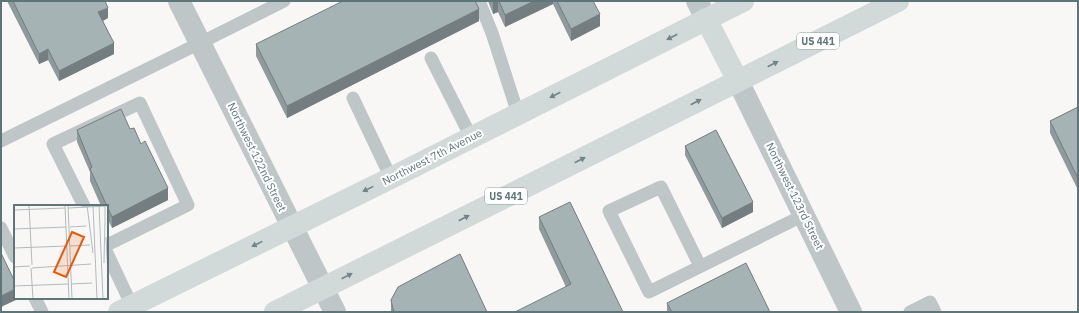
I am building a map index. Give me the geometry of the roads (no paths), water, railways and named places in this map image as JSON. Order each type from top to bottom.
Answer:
[{"type":"main road","name":"Northwest 7th Avenue","points":[[126,309],[518,114],[702,10],[744,1]]},
{"type":"main road","name":"US 441","points":[[275,312],[898,1]]},
{"type":"main road","points":[[702,10],[738,81]]},
{"type":"street","name":"Northwest 122nd Street","points":[[179,1],[334,312]]},
{"type":"street","name":"Northwest 123rd Street","points":[[738,81],[851,312]]},
{"type":"lane","points":[[1,141],[284,1]]},
{"type":"lane","points":[[479,1],[492,32],[518,114]]},
{"type":"lane","points":[[432,58],[471,137]]},
{"type":"lane","points":[[353,98],[391,178]]},
{"type":"lane","points":[[84,205],[53,144],[140,103],[188,205],[108,245]]},
{"type":"lane","points":[[700,266],[661,187],[609,211],[649,292],[804,215]]},
{"type":"lane","points":[[1,228],[14,255]]},
{"type":"lane","points":[[108,256],[126,309]]},
{"type":"lane","points":[[36,299],[42,312]]},
{"type":"lane","points":[[910,312],[930,302],[934,312]]}]
